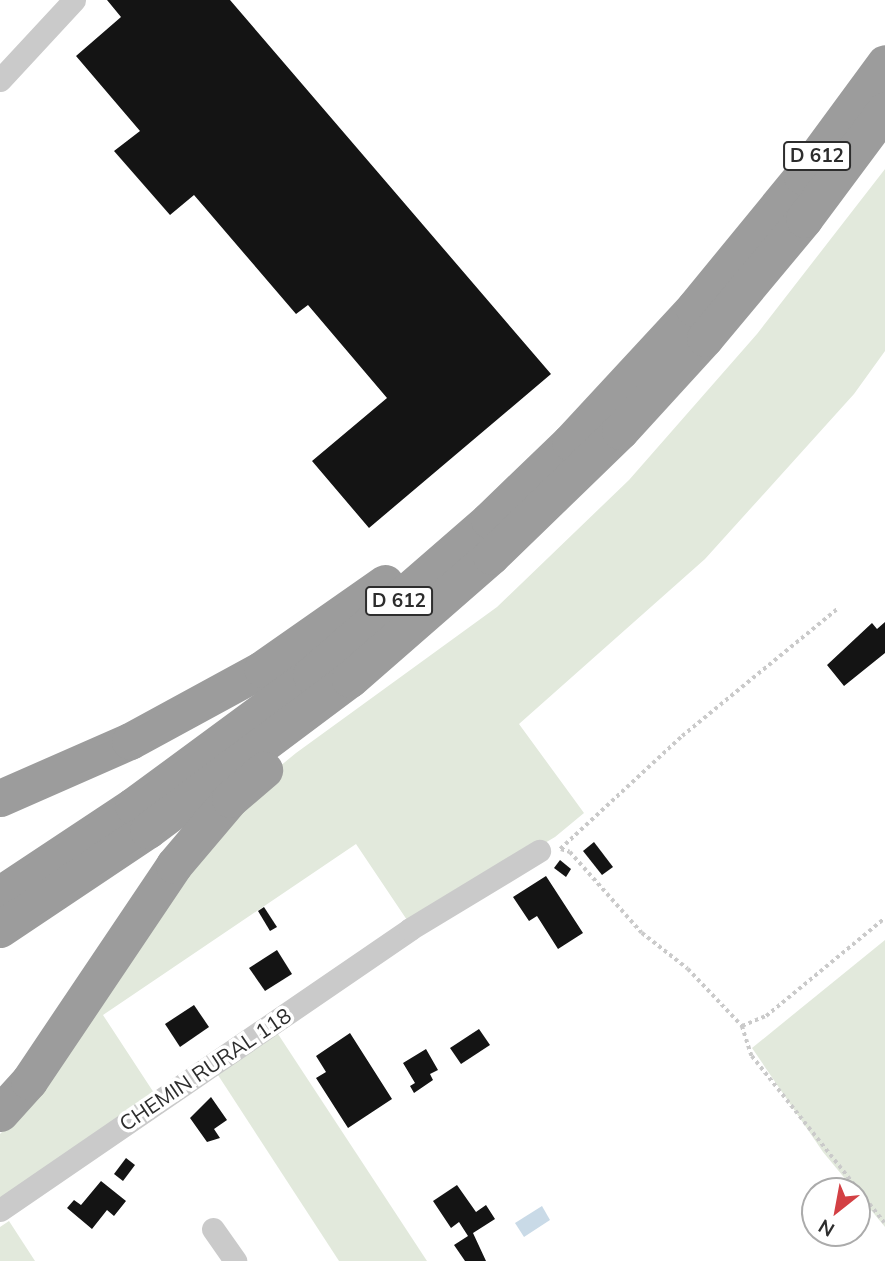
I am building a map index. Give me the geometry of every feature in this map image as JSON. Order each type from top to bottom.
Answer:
[{"type":"highway","name":"D 612","points":[[0,894],[144,798],[311,675],[397,604],[579,433],[702,298],[794,186],[885,63]]},
{"type":"highway","name":"D 612","points":[[0,929],[148,830],[350,679],[481,565],[620,431],[767,265],[885,110]]},
{"type":"highway","points":[[0,798],[131,741],[262,669],[528,480]]},
{"type":"highway","points":[[0,1113],[29,1081],[174,865],[230,799],[320,724],[350,679]]},
{"type":"street","points":[[0,80],[74,0]]},
{"type":"street","name":"CHEMIN RURAL 118","points":[[0,1210],[410,929],[550,850]]},
{"type":"street","points":[[214,1229],[234,1261]]},
{"type":"path","points":[[550,850],[837,609]]},
{"type":"path","points":[[550,850],[570,852],[642,933],[688,969],[742,1026],[752,1056],[885,1223]]},
{"type":"path","points":[[742,1026],[766,1016],[885,918]]},
{"type":"shaded area","points":[[885,169],[885,351],[854,394],[705,559],[519,724],[584,813],[555,837],[409,923],[356,844],[103,1015],[156,1096],[0,1202],[0,1134],[21,1113],[193,852],[245,795],[296,753],[497,607],[629,480],[757,334]]},
{"type":"shaded area","points":[[885,940],[885,1227],[871,1210],[871,1177],[844,1177],[823,1152],[752,1048]]},
{"type":"shaded area","points":[[276,1031],[427,1261],[339,1261],[216,1072]]},
{"type":"shaded area","points":[[9,1221],[35,1261],[0,1261],[0,1227]]},
{"type":"water","points":[[542,1206],[550,1220],[524,1237],[515,1223]]},
{"type":"building","points":[[107,0],[230,0],[551,374],[369,528],[312,461],[387,398],[308,305],[296,314],[194,195],[170,215],[114,151],[140,131],[76,56],[121,17]]},
{"type":"building","points":[[885,622],[885,653],[844,686],[827,665],[872,623],[877,629]]},
{"type":"building","points":[[594,842],[613,867],[602,875],[583,851]]},
{"type":"building","points":[[560,860],[571,869],[566,877],[554,868]]},
{"type":"building","points":[[546,876],[583,933],[558,949],[537,916],[529,921],[513,897]]},
{"type":"building","points":[[264,907],[277,927],[270,931],[258,911]]},
{"type":"building","points":[[277,950],[292,974],[265,991],[249,968]]},
{"type":"building","points":[[194,1005],[209,1027],[180,1047],[165,1024]]},
{"type":"building","points":[[479,1029],[490,1045],[461,1064],[450,1048]]},
{"type":"building","points":[[350,1033],[392,1099],[348,1128],[316,1078],[326,1072],[316,1056]]},
{"type":"building","points":[[426,1049],[438,1070],[430,1074],[433,1080],[414,1093],[410,1086],[415,1083],[403,1063]]},
{"type":"building","points":[[211,1097],[227,1120],[214,1129],[220,1138],[207,1142],[190,1118]]},
{"type":"building","points":[[126,1158],[135,1165],[123,1181],[114,1174]]},
{"type":"building","points":[[101,1181],[126,1201],[114,1216],[107,1210],[92,1229],[67,1208],[74,1200],[81,1205]]},
{"type":"building","points":[[457,1185],[476,1212],[486,1205],[495,1219],[473,1233],[486,1261],[465,1261],[454,1245],[468,1236],[459,1222],[451,1228],[433,1201]]}]
